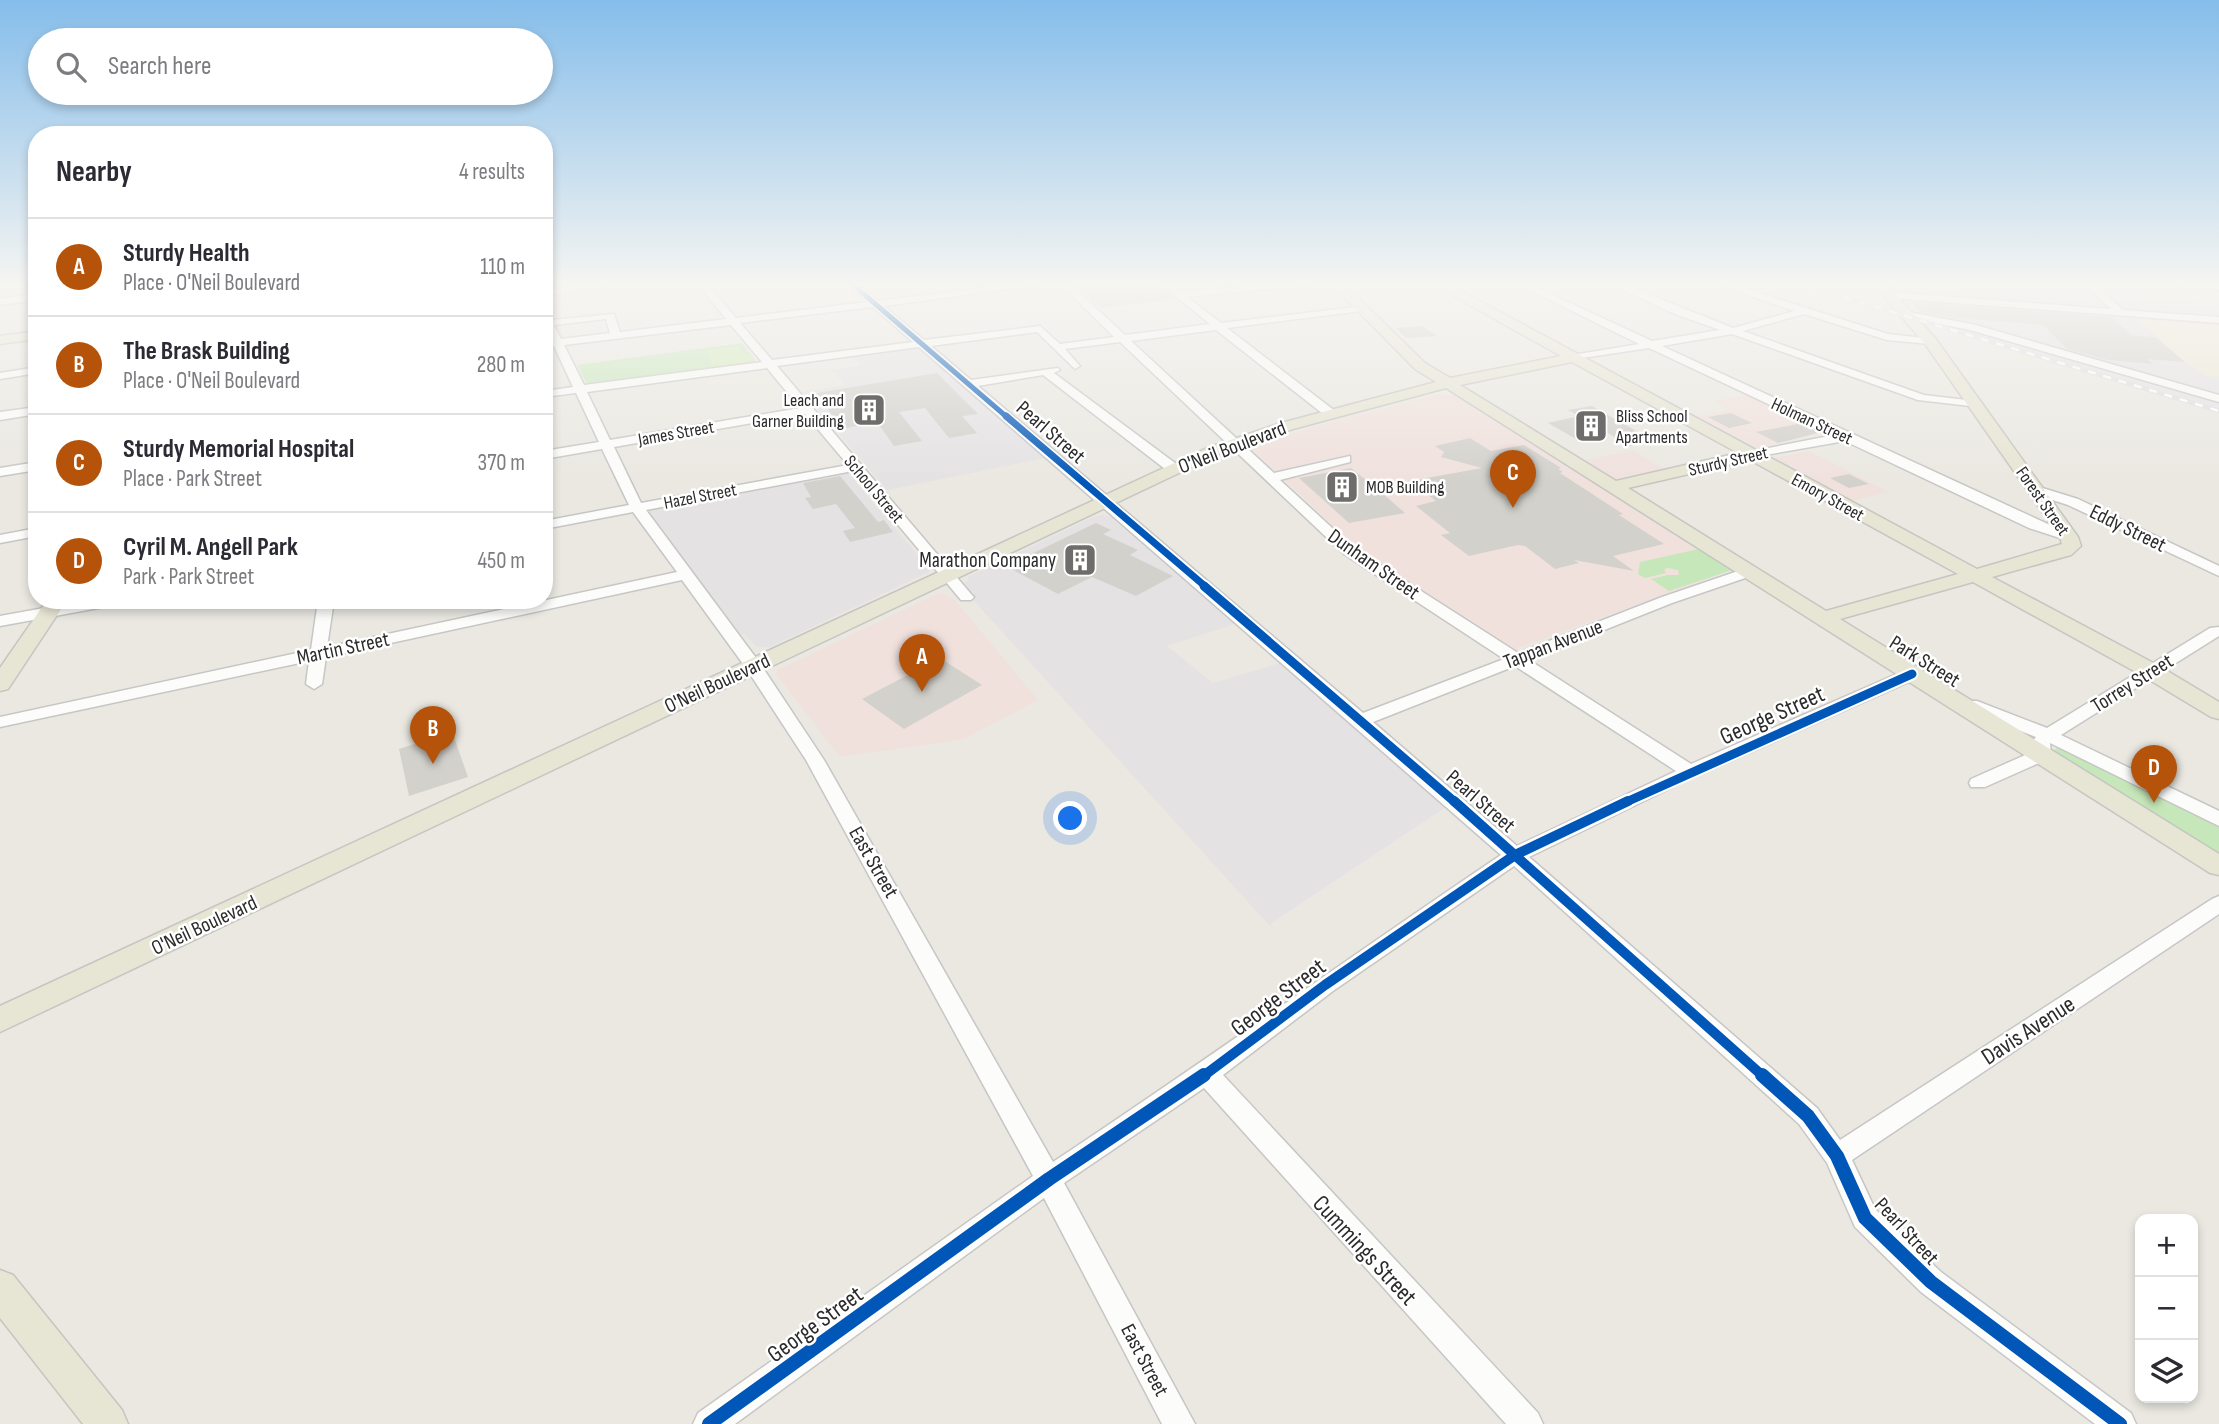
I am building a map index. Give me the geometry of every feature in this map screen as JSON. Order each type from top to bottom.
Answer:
[{"type":"main road","name":"Park Street","points":[[1402,349],[1417,364],[1448,384],[1947,696],[2045,745],[2219,866]]},
{"type":"main road","name":"Emory Street","points":[[1557,349],[2151,671],[2219,712]]},
{"type":"main road","name":"Forest Street","points":[[1822,618],[2066,551],[2072,546],[2069,537],[1936,349]]},
{"type":"main road","points":[[1448,384],[1495,372],[1573,358]]},
{"type":"main road","name":"O'Neil Boulevard","points":[[0,1020],[1174,469],[1234,443],[1331,414],[1448,384]]},
{"type":"main road","name":"Sturdy Street","points":[[1612,487],[1752,455]]},
{"type":"main road","points":[[0,684],[50,609]]},
{"type":"main road","points":[[0,1288],[108,1424]]},
{"type":"street","name":"East Street","points":[[559,349],[581,389],[637,508],[753,666],[815,760],[869,852],[1049,1179],[1179,1424]]},
{"type":"street","name":"School Street","points":[[757,349],[966,597]]},
{"type":"street","points":[[553,393],[880,349]]},
{"type":"street","name":"Pearl Street","points":[[927,349],[1515,855],[1808,1116],[1838,1156],[1865,1218],[1931,1282],[2120,1424]]},
{"type":"street","points":[[968,384],[1075,366],[1060,349]]},
{"type":"street","name":"Dunham Street","points":[[1133,349],[1349,551],[1690,772]]},
{"type":"street","points":[[1248,349],[1331,414]]},
{"type":"street","points":[[1573,358],[1624,349]]},
{"type":"street","name":"Holman Street","points":[[1660,349],[2034,525],[2069,537]]},
{"type":"street","points":[[1784,349],[1922,398],[1975,405]]},
{"type":"street","points":[[2049,349],[2219,399]]},
{"type":"street","points":[[0,376],[28,371]]},
{"type":"street","points":[[1044,371],[1174,469]]},
{"type":"street","name":"James Street","points":[[553,454],[808,410]]},
{"type":"street","points":[[0,416],[28,411]]},
{"type":"street","name":"Sturdy Street","points":[[1752,455],[1845,436]]},
{"type":"street","points":[[1271,478],[1346,458]]},
{"type":"street","points":[[0,472],[28,467]]},
{"type":"street","name":"Hazel Street","points":[[553,523],[856,467]]},
{"type":"street","name":"Eddy Street","points":[[2036,490],[2073,502],[2219,572]]},
{"type":"street","points":[[0,539],[28,534]]},
{"type":"street","name":"Tappan Avenue","points":[[1360,721],[1674,597],[1749,572]]},
{"type":"street","name":"Martin Street","points":[[553,599],[687,575]]},
{"type":"street","points":[[0,621],[40,609]]},
{"type":"street","points":[[314,684],[325,609]]},
{"type":"street","name":"Martin Street","points":[[0,722],[320,652],[499,609]]},
{"type":"street","name":"Torrey Street","points":[[1978,783],[2045,745],[2151,671],[2216,631]]},
{"type":"street","name":"George Street","points":[[709,1424],[1049,1179],[1206,1074],[1325,985],[1515,855],[1690,772],[1912,674]]},
{"type":"street","name":"Park Street","points":[[2045,745],[2219,820]]},
{"type":"street","name":"Davis Avenue","points":[[1838,1156],[2219,904]]},
{"type":"street","name":"Cummings Street","points":[[1206,1074],[1527,1424]]},
{"type":"shaded area","points":[[920,349],[1046,458],[887,490],[803,392],[845,385],[832,370],[861,365],[852,356]]},
{"type":"shaded area","points":[[2022,349],[2219,349],[2219,409]]},
{"type":"shaded area","points":[[2148,349],[2219,349],[2219,377],[2208,376],[2185,362],[2159,359]]},
{"type":"shaded area","points":[[1439,394],[1457,396],[1732,570],[1515,649],[1357,548],[1251,448],[1312,427]]},
{"type":"shaded area","points":[[1747,395],[1825,432],[1753,449],[1692,417],[1729,410],[1713,401]]},
{"type":"shaded area","points":[[1633,450],[1665,470],[1614,479],[1581,461]]},
{"type":"shaded area","points":[[1809,451],[1889,492],[1850,501],[1771,459]]},
{"type":"shaded area","points":[[847,472],[929,568],[929,572],[770,647],[757,647],[744,634],[741,635],[648,512],[651,508]]},
{"type":"shaded area","name":"Marathon Company","points":[[1093,517],[1111,517],[1238,623],[1167,646],[1213,683],[1283,662],[1449,805],[1269,925],[964,590],[962,584],[967,582],[969,576]]},
{"type":"shaded area","points":[[939,593],[955,600],[1038,700],[964,739],[840,757],[776,674],[778,670]]},
{"type":"green space","points":[[694,349],[747,349],[757,363],[588,386],[577,365]]},
{"type":"green space","points":[[742,349],[745,356],[751,356],[753,361],[712,367],[707,350]]},
{"type":"green space","points":[[1699,549],[1732,570],[1669,591],[1651,579],[1679,575],[1678,570],[1667,568],[1664,570],[1666,573],[1645,578],[1638,574],[1640,562]]},
{"type":"green space","points":[[2056,748],[2063,749],[2219,827],[2219,857],[2053,753]]},
{"type":"building","points":[[2069,349],[2170,349],[2185,362],[2147,359],[2153,364],[2108,360]]},
{"type":"building","name":"Leach and Garner Building","points":[[937,373],[978,414],[962,416],[977,433],[949,438],[925,408],[899,412],[922,441],[894,446],[877,422],[846,428],[844,425],[839,426],[817,393]]},
{"type":"building","name":"Bliss School Apartments","points":[[1592,406],[1654,441],[1629,446],[1608,433],[1576,439],[1548,423],[1579,416],[1568,410]]},
{"type":"building","points":[[1731,413],[1752,423],[1729,428],[1708,417]]},
{"type":"building","points":[[1803,423],[1822,432],[1778,443],[1756,432]]},
{"type":"building","points":[[1470,438],[1491,451],[1524,445],[1561,468],[1558,469],[1563,472],[1560,473],[1664,544],[1613,556],[1634,571],[1574,560],[1579,563],[1555,569],[1525,546],[1518,545],[1469,556],[1441,535],[1450,533],[1416,506],[1436,501],[1410,481],[1482,468],[1441,457],[1444,452],[1435,446]]},
{"type":"building","name":"MOB Building","points":[[1351,468],[1405,513],[1349,523],[1299,478]]},
{"type":"building","points":[[1849,474],[1869,484],[1849,488],[1830,478]]},
{"type":"building","points":[[840,476],[878,522],[884,520],[893,532],[850,542],[843,531],[855,528],[836,504],[813,509],[805,498],[811,497],[803,483]]},
{"type":"building","name":"Marathon Company","points":[[1096,523],[1111,530],[1103,534],[1138,550],[1130,555],[1173,576],[1136,596],[1092,577],[1058,594],[1006,566]]},
{"type":"building","points":[[940,658],[982,685],[904,729],[862,699]]},
{"type":"building","points":[[452,732],[468,777],[409,796],[399,749]]},
{"type":"railway","points":[[2016,349],[2219,411]]},
{"type":"cycle path","points":[[928,349],[1429,779],[1808,1116],[1837,1156],[1865,1218],[1931,1282],[2120,1424]]},
{"type":"cycle path","points":[[709,1424],[1049,1179],[1206,1074],[1325,985],[1515,855],[1676,778],[1912,674]]},
{"type":"place","name":"Leach and Garner Building","points":[[869,410]]},
{"type":"place","name":"Bliss School Apartments","points":[[1591,426]]},
{"type":"place","name":"MOB Building","points":[[1342,487]]},
{"type":"place","name":"Sturdy Memorial Hospital","points":[[1513,508]]},
{"type":"place","name":"Marathon Company","points":[[1080,560]]},
{"type":"place","name":"Sturdy Health","points":[[922,692]]},
{"type":"place","name":"The Brask Building","points":[[433,764]]},
{"type":"place","name":"Cyril M. Angell Park","points":[[2154,803]]}]
